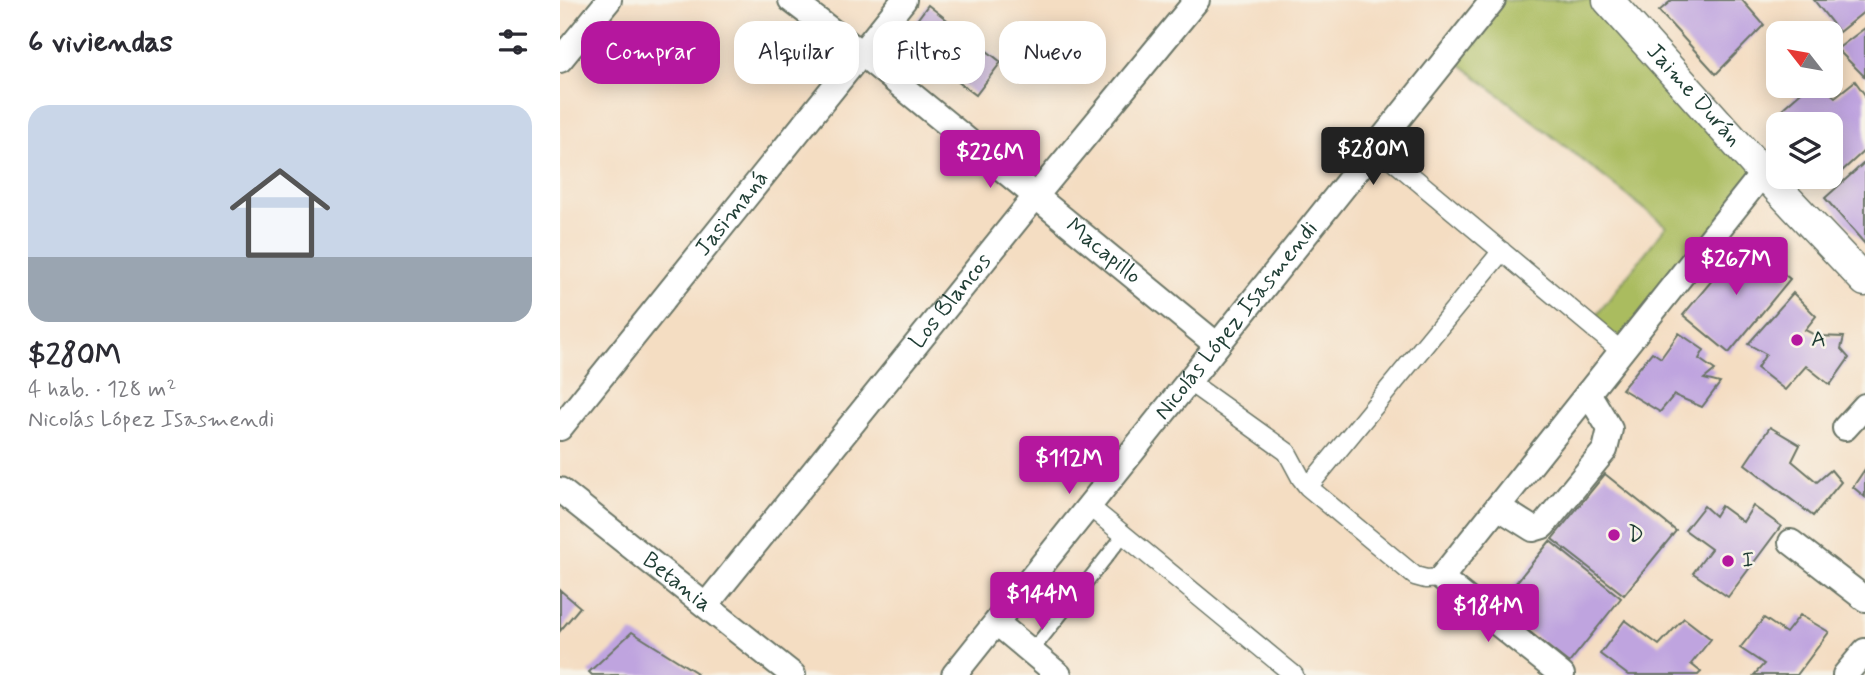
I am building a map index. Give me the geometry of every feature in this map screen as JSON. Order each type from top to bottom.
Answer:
[{"type":"street","points":[[560,60],[609,0]]},
{"type":"street","name":"Macapillo","points":[[791,0],[861,53],[1217,345]]},
{"type":"street","name":"Jasimaná","points":[[560,428],[904,0]]},
{"type":"street","name":"Los Blancos","points":[[706,605],[1034,197],[1197,0]]},
{"type":"street","name":"Nicolás López Isasmendi","points":[[954,675],[1493,0]]},
{"type":"street","name":"Jaime Durán","points":[[1608,0],[1763,173],[1865,281]]},
{"type":"street","points":[[1377,147],[1621,351]]},
{"type":"street","points":[[1441,578],[1763,173]]},
{"type":"street","points":[[1308,487],[1502,251]]},
{"type":"street","points":[[1188,382],[1287,452],[1308,487],[1415,576],[1426,579],[1441,578],[1535,667],[1562,675]]},
{"type":"street","points":[[1498,507],[1533,529],[1543,526],[1605,450],[1610,429],[1588,393]]},
{"type":"street","points":[[1845,428],[1865,406]]},
{"type":"street","name":"Betania","points":[[560,490],[793,675]]},
{"type":"street","points":[[1090,507],[1294,675]]},
{"type":"street","points":[[1791,542],[1865,599]]},
{"type":"street","points":[[996,623],[1059,675]]},
{"type":"street","points":[[1845,675],[1865,651]]},
{"type":"lane","points":[[1031,652],[1124,536]]},
{"type":"green space","points":[[1493,0],[1608,0],[1758,167],[1621,351],[1589,325],[1666,226],[1449,55]]},
{"type":"building","points":[[1672,0],[1742,0],[1764,25],[1716,74],[1659,11]]},
{"type":"building","points":[[1814,0],[1865,0],[1865,11],[1843,29],[1843,21],[1830,21]]},
{"type":"building","points":[[928,5],[948,21],[916,21]]},
{"type":"building","points":[[1865,28],[1865,77],[1843,55],[1843,44]]},
{"type":"building","points":[[985,50],[999,60],[999,65],[985,83]]},
{"type":"building","points":[[1855,81],[1865,95],[1865,150],[1843,170],[1843,112],[1787,112],[1783,108],[1794,98],[1843,98],[1843,91]]},
{"type":"building","points":[[961,84],[984,84],[976,95]]},
{"type":"building","points":[[1865,162],[1865,244],[1825,198],[1835,189],[1843,189],[1843,182]]},
{"type":"building","points":[[1744,242],[1790,279],[1729,353],[1683,315]]},
{"type":"building","name":"A","points":[[1793,293],[1816,316],[1805,330],[1817,336],[1844,337],[1841,349],[1849,358],[1830,385],[1806,366],[1785,390],[1757,368],[1766,354],[1748,344]]},
{"type":"building","points":[[1679,333],[1704,350],[1699,359],[1715,370],[1704,379],[1720,383],[1702,407],[1674,395],[1660,412],[1622,389],[1652,352],[1661,358]]},
{"type":"building","points":[[1770,427],[1800,445],[1792,461],[1817,482],[1831,470],[1841,482],[1813,516],[1745,464]]},
{"type":"building","points":[[1865,469],[1865,497],[1853,487]]},
{"type":"building","name":"D","points":[[1605,474],[1676,531],[1624,595],[1552,539]]},
{"type":"building","name":"I","points":[[1704,506],[1715,516],[1721,506],[1743,522],[1753,506],[1781,526],[1728,597],[1693,573],[1711,549],[1685,530]]},
{"type":"building","points":[[1550,541],[1621,598],[1569,663],[1497,606]]},
{"type":"building","points":[[560,590],[580,607],[560,631]]},
{"type":"building","points":[[1800,615],[1829,632],[1797,675],[1754,675],[1764,664],[1740,648],[1764,618],[1786,633]]},
{"type":"building","points":[[1684,618],[1711,639],[1691,664],[1701,672],[1698,675],[1628,675],[1600,654],[1625,620],[1659,645]]},
{"type":"building","points":[[632,632],[697,673],[592,675],[589,672]]},
{"type":"place","name":"A","points":[[1797,340]]},
{"type":"place","name":"D","points":[[1614,535]]},
{"type":"place","name":"I","points":[[1728,561]]}]
